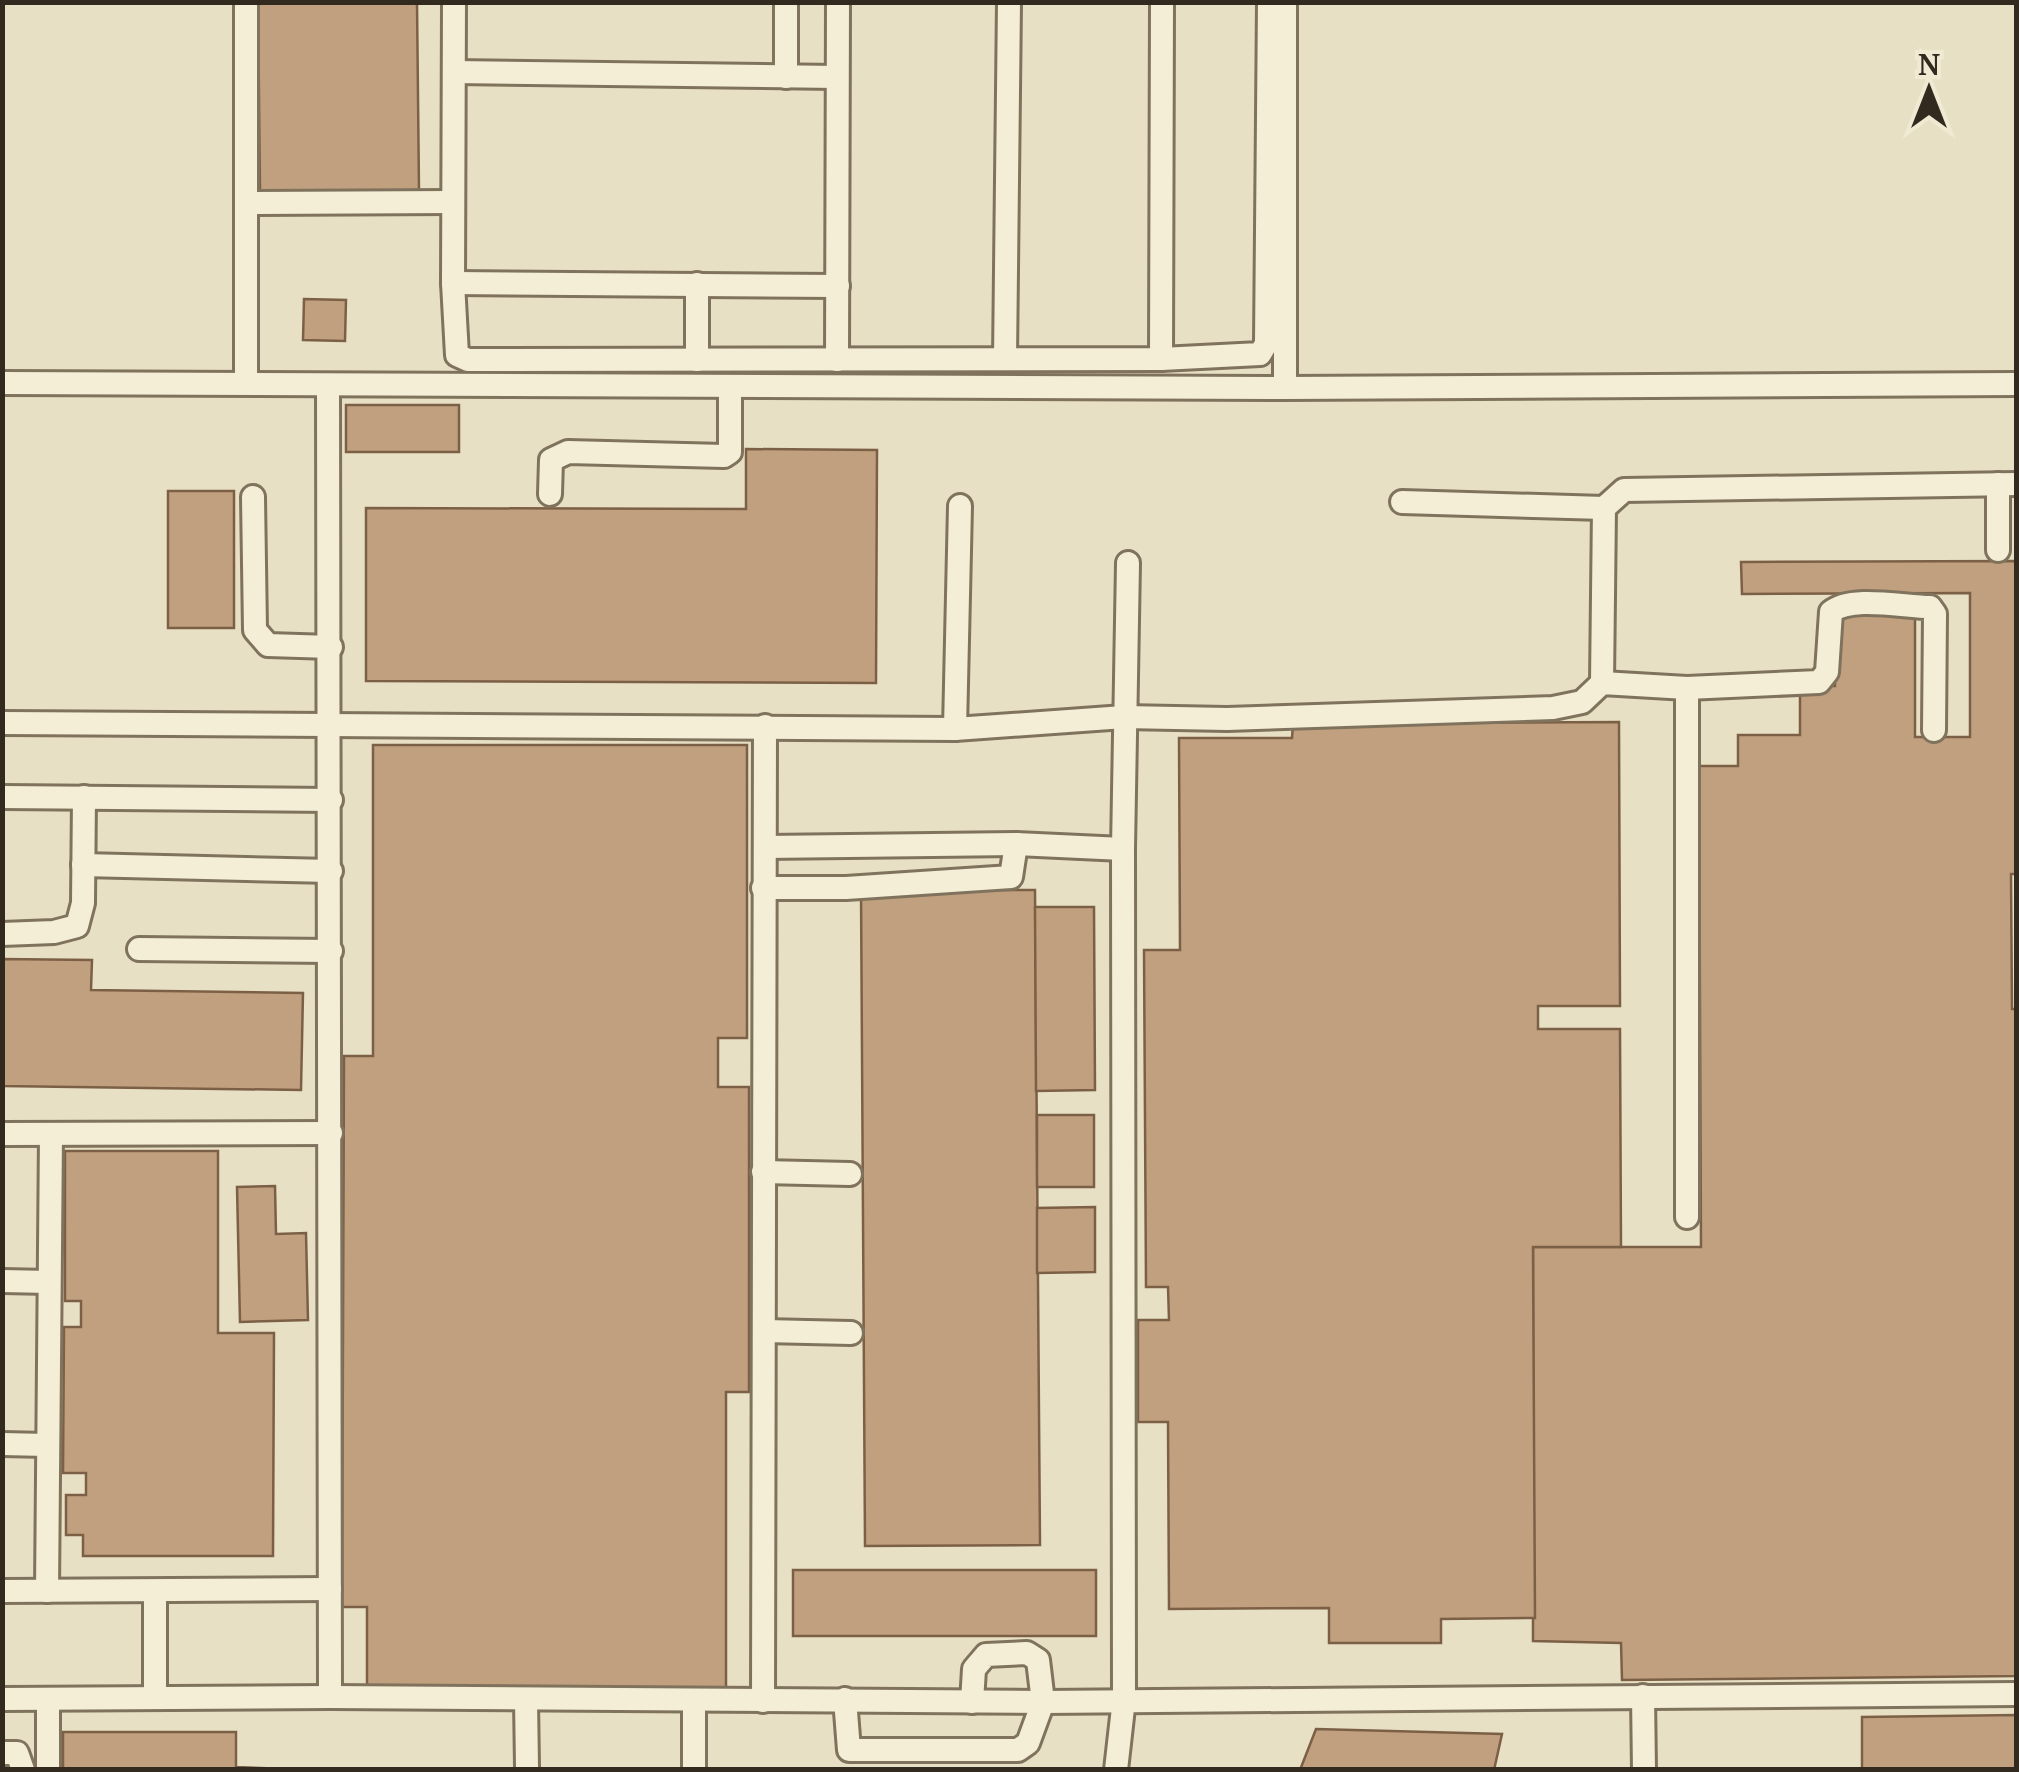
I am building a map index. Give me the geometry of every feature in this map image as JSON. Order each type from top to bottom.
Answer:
[{"type":"lane","points":[[246,2],[246,383]]},
{"type":"lane","points":[[454,2],[455,350],[462,358],[697,360],[1161,359],[1260,354],[1266,344],[1268,2]]},
{"type":"lane","points":[[786,2],[786,77]]},
{"type":"lane","points":[[837,360],[838,2]]},
{"type":"lane","points":[[1005,359],[1009,2]]},
{"type":"lane","points":[[1161,359],[1162,2]]},
{"type":"lane","points":[[1285,2],[1285,388]]},
{"type":"lane","points":[[454,72],[837,77]]},
{"type":"lane","points":[[246,203],[453,202]]},
{"type":"lane","points":[[452,284],[838,286]]},
{"type":"lane","points":[[697,284],[697,360]]},
{"type":"lane","points":[[2,383],[1285,388],[2016,384]]},
{"type":"lane","points":[[328,386],[332,727],[330,1697]]},
{"type":"lane","points":[[550,494],[551,460],[568,452],[724,456],[730,452],[732,440],[730,387]]},
{"type":"lane","points":[[2,723],[955,729],[1124,716],[1227,720],[1554,708],[1582,702],[1602,683],[1604,508],[1617,494],[1634,488],[2007,484],[1998,550]]},
{"type":"lane","points":[[252,497],[254,630],[268,646],[331,647]]},
{"type":"lane","points":[[1402,502],[1604,508]]},
{"type":"lane","points":[[955,729],[960,506]]},
{"type":"lane","points":[[1116,1770],[1124,1699],[1123,850],[1128,563]]},
{"type":"lane","points":[[1602,683],[1687,688],[1818,682],[1826,672],[1831,612],[1838,607],[1930,607],[1935,614],[1934,730]]},
{"type":"lane","points":[[1687,688],[1687,1216]]},
{"type":"lane","points":[[763,1701],[764,726]]},
{"type":"lane","points":[[2,797],[331,800]]},
{"type":"lane","points":[[2,934],[54,932],[78,926],[84,797]]},
{"type":"lane","points":[[764,847],[1016,844],[1123,850]]},
{"type":"lane","points":[[763,888],[846,888],[1011,877],[1016,844]]},
{"type":"lane","points":[[83,865],[331,871]]},
{"type":"lane","points":[[139,949],[331,951]]},
{"type":"lane","points":[[2,1134],[330,1133]]},
{"type":"lane","points":[[46,1591],[51,1134]]},
{"type":"lane","points":[[763,1172],[850,1174]]},
{"type":"lane","points":[[2,1282],[50,1282]]},
{"type":"lane","points":[[764,1331],[851,1333]]},
{"type":"lane","points":[[2,1444],[47,1445]]},
{"type":"lane","points":[[2,1590],[330,1589]]},
{"type":"lane","points":[[155,1590],[155,1698]]},
{"type":"lane","points":[[845,1699],[846,1743],[854,1752],[1024,1748],[1043,1702],[1038,1660],[1011,1652],[986,1655],[976,1664],[972,1702]]},
{"type":"lane","points":[[2,1700],[330,1697],[1043,1702],[2016,1694]]},
{"type":"lane","points":[[1644,1696],[1644,1770]]},
{"type":"lane","points":[[48,1699],[48,1770]]},
{"type":"lane","points":[[526,1700],[527,1767]]},
{"type":"lane","points":[[694,1702],[694,1770]]},
{"type":"lane","points":[[2,1753],[17,1753],[22,1770]]},
{"type":"building","points":[[258,2],[417,2],[419,190],[260,191]]},
{"type":"building","points":[[304,299],[346,300],[345,341],[303,340]]},
{"type":"building","points":[[346,405],[459,405],[459,452],[346,452]]},
{"type":"building","points":[[746,449],[877,450],[876,683],[366,681],[366,508],[746,509]]},
{"type":"building","points":[[168,491],[234,491],[234,628],[168,628]]},
{"type":"building","points":[[2016,561],[2016,874],[2011,874],[2012,1009],[2016,1009],[2016,1676],[1622,1680],[1621,1643],[1533,1641],[1533,1247],[1701,1247],[1699,766],[1738,766],[1738,735],[1800,735],[1800,686],[1835,686],[1835,613],[1915,612],[1915,737],[1970,737],[1970,593],[1742,594],[1741,562]]},
{"type":"building","points":[[1619,722],[1620,1006],[1538,1006],[1538,1029],[1620,1029],[1621,1247],[1533,1247],[1535,1618],[1441,1619],[1441,1643],[1329,1643],[1329,1608],[1169,1609],[1168,1422],[1138,1422],[1138,1320],[1169,1320],[1168,1287],[1146,1287],[1144,950],[1180,950],[1179,738],[1292,738],[1293,724]]},
{"type":"building","points":[[373,745],[747,745],[747,1038],[718,1038],[718,1087],[749,1087],[749,1392],[726,1392],[726,1690],[367,1689],[367,1607],[342,1607],[344,1056],[373,1056]]},
{"type":"building","points":[[1035,890],[1040,1545],[865,1546],[861,891]]},
{"type":"building","points":[[1035,907],[1094,907],[1095,1090],[1036,1091]]},
{"type":"building","points":[[2,959],[92,960],[91,990],[303,993],[301,1090],[2,1086]]},
{"type":"building","points":[[1037,1115],[1094,1115],[1094,1187],[1037,1187]]},
{"type":"building","points":[[65,1151],[218,1151],[218,1333],[274,1333],[273,1556],[83,1556],[83,1535],[66,1535],[66,1495],[86,1495],[86,1473],[63,1473],[64,1327],[81,1327],[81,1301],[65,1301]]},
{"type":"building","points":[[275,1186],[276,1234],[306,1233],[308,1320],[240,1322],[237,1187]]},
{"type":"building","points":[[1095,1207],[1095,1272],[1037,1273],[1037,1208]]},
{"type":"building","points":[[793,1570],[1096,1570],[1096,1636],[793,1636]]},
{"type":"building","points":[[2016,1715],[2016,1770],[1862,1770],[1862,1717]]},
{"type":"building","points":[[1316,1729],[1502,1734],[1494,1770],[1300,1770]]},
{"type":"building","points":[[63,1732],[236,1732],[236,1767],[311,1770],[63,1770]]}]
